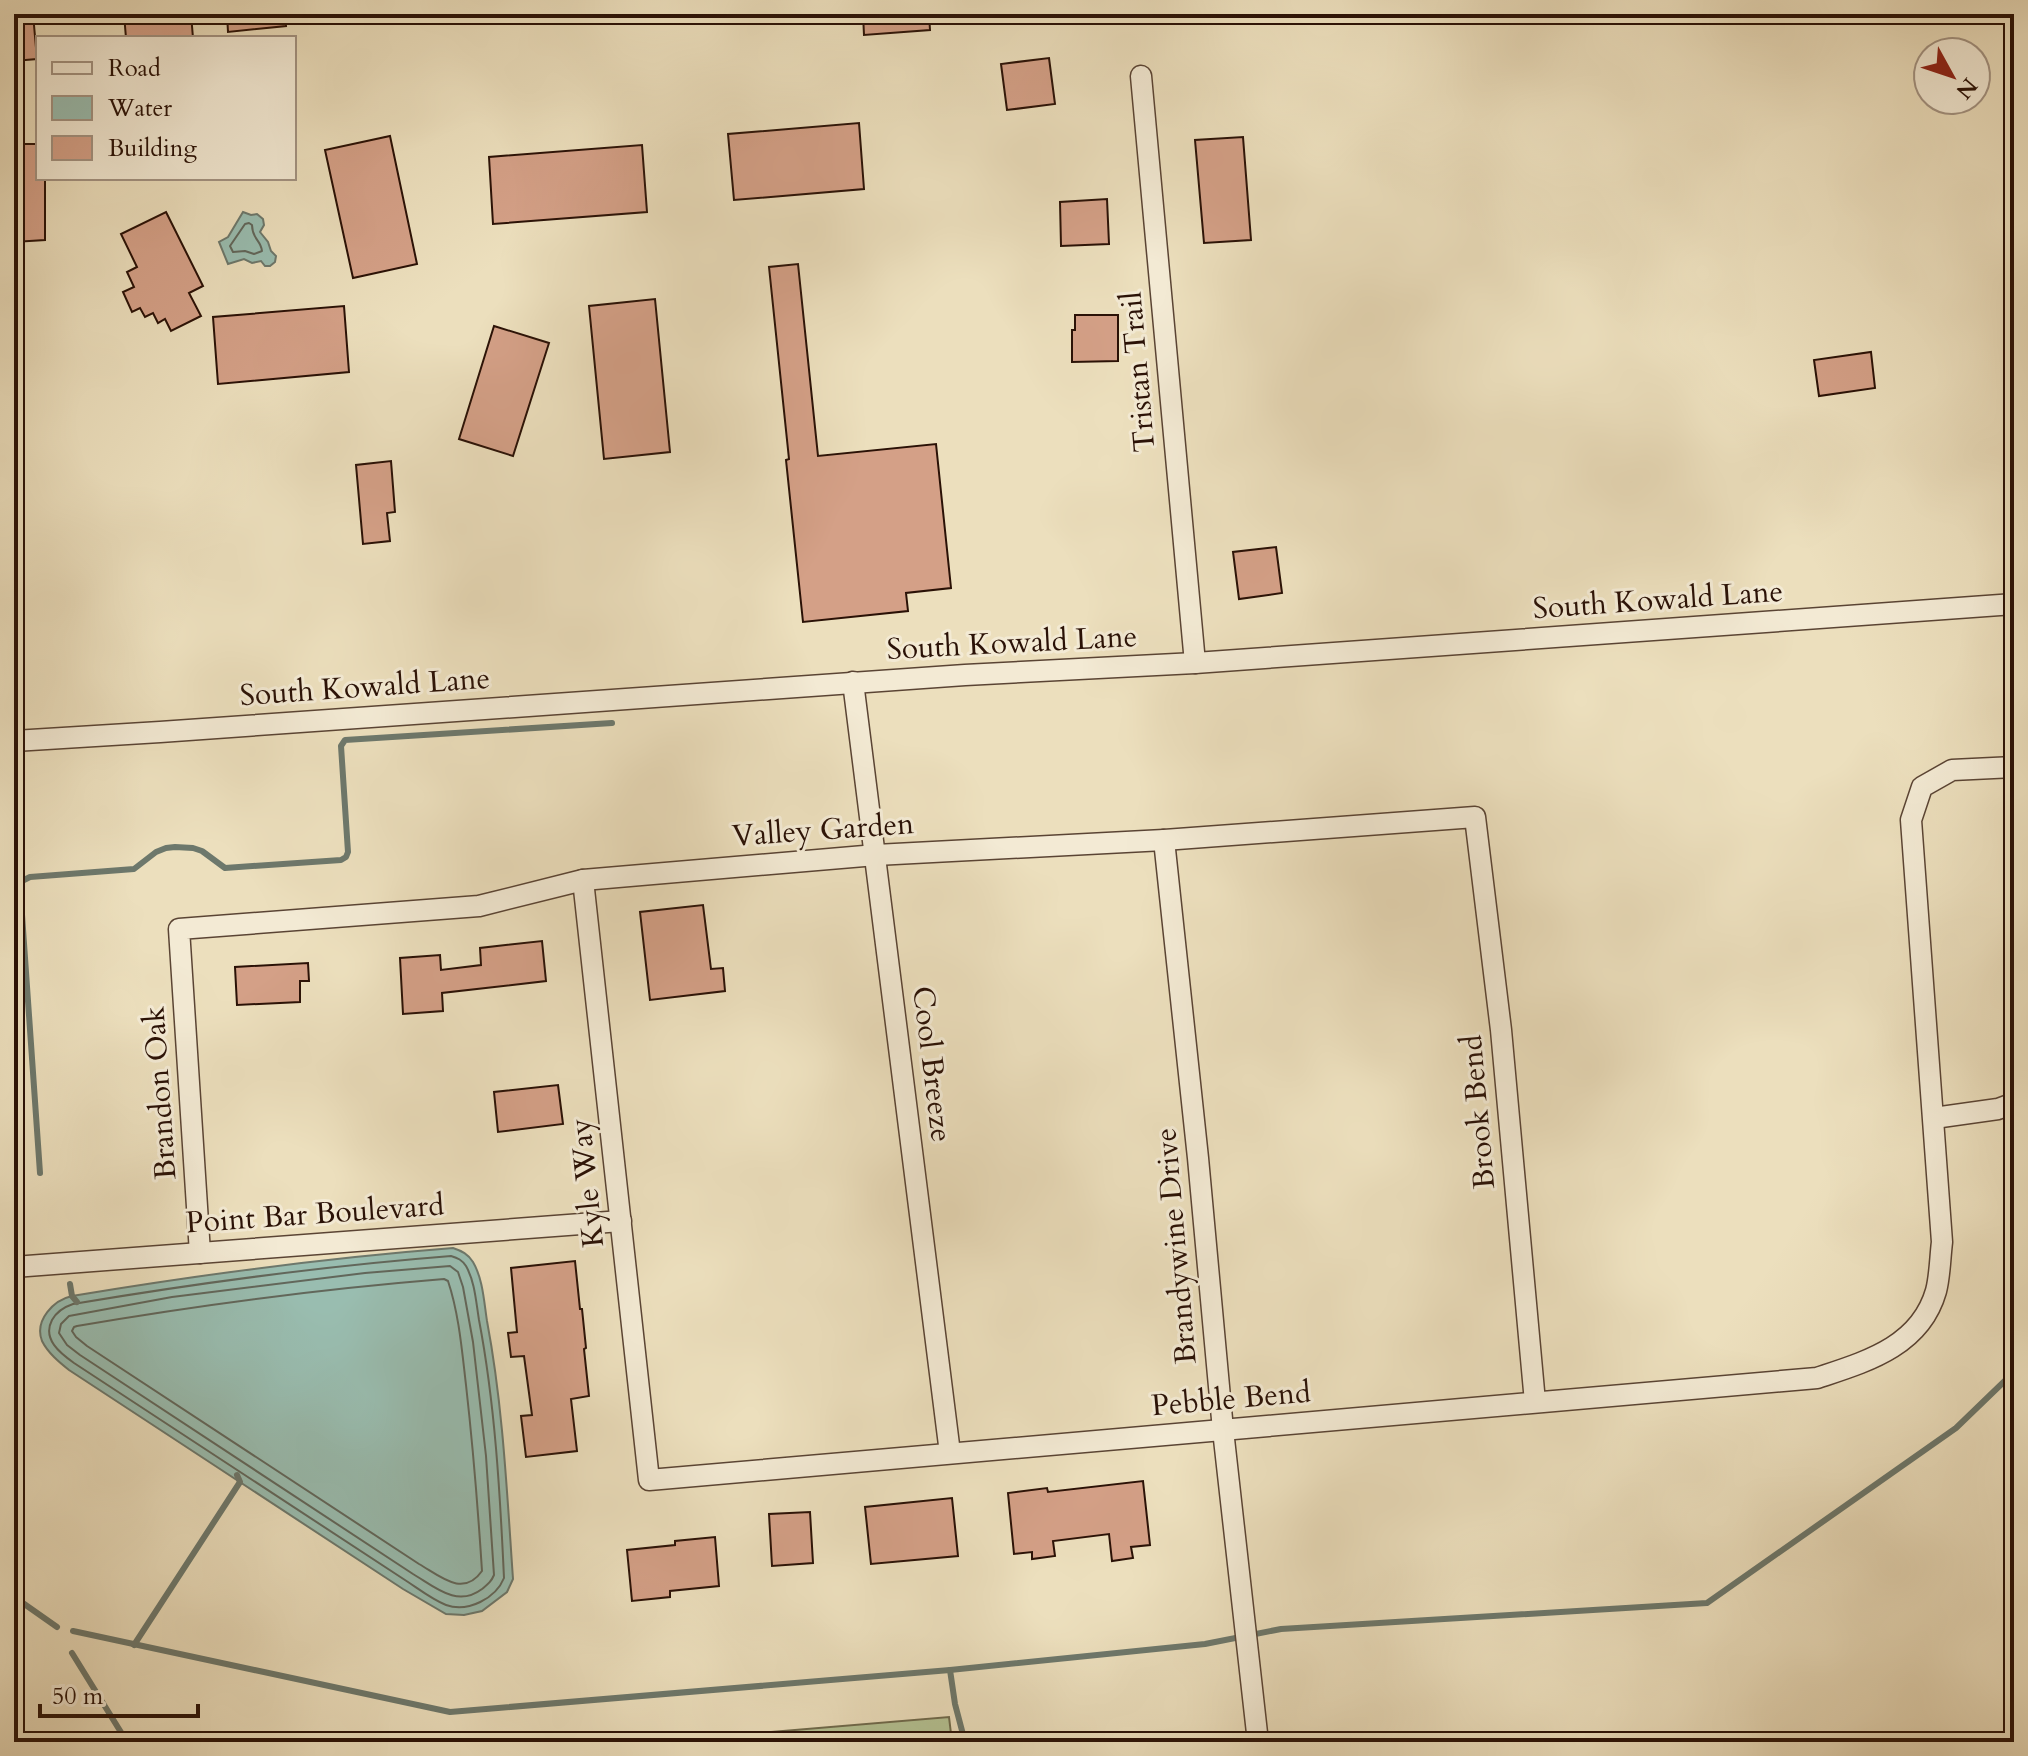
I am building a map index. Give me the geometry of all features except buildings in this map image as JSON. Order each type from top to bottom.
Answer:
[{"type":"street","name":"Tristan Trail","points":[[1141,76],[1195,663]]},
{"type":"street","name":"South Kowald Lane","points":[[14,741],[853,682],[1195,663],[2014,604]]},
{"type":"street","name":"Cool Breeze","points":[[853,682],[950,1453]]},
{"type":"street","name":"Pebble Bend","points":[[649,1480],[1817,1378],[1873,1359],[1904,1339],[1923,1320],[1936,1291],[1942,1242],[1911,820],[1922,787],[1952,770],[2014,767]]},
{"type":"street","name":"Valley Garden","points":[[179,929],[479,906],[583,880],[876,855],[1164,840],[1475,817]]},
{"type":"street","name":"Brook Bend","points":[[1475,817],[1501,1030],[1535,1402]]},
{"type":"street","name":"Brandywine Drive","points":[[1164,840],[1223,1430],[1258,1742]]},
{"type":"street","name":"Kyle Way","points":[[583,880],[649,1480]]},
{"type":"street","name":"Brandon Oak","points":[[179,929],[200,1253]]},
{"type":"street","points":[[1934,1118],[1998,1109],[2014,1103]]},
{"type":"street","name":"Point Bar Boulevard","points":[[14,1267],[621,1221]]},
{"type":"green space","points":[[949,1717],[952,1742],[650,1742]]},
{"type":"water","points":[[243,212],[257,214],[263,219],[260,232],[276,256],[270,266],[265,266],[261,261],[252,263],[244,259],[228,264],[219,242],[228,237]]},
{"type":"water","points":[[453,1248],[473,1262],[483,1291],[501,1417],[513,1579],[507,1592],[482,1611],[464,1615],[446,1614],[403,1589],[69,1370],[47,1349],[40,1333],[43,1319],[52,1306],[72,1296],[262,1268]]},
{"type":"waterway","points":[[40,1173],[22,881],[30,877],[134,869],[156,852],[175,847],[202,851],[225,868],[341,860],[348,852],[341,746],[345,740],[612,723]]},
{"type":"waterway","points":[[70,1284],[72,1296],[77,1302]]},
{"type":"waterway","points":[[73,1631],[450,1712],[950,1670],[1205,1644],[1281,1629],[1707,1603],[1956,1428],[2014,1372]]},
{"type":"waterway","points":[[134,1645],[240,1482],[237,1475]]},
{"type":"waterway","points":[[20,1601],[57,1627]]},
{"type":"waterway","points":[[72,1653],[127,1742]]},
{"type":"waterway","points":[[950,1670],[965,1742]]}]
